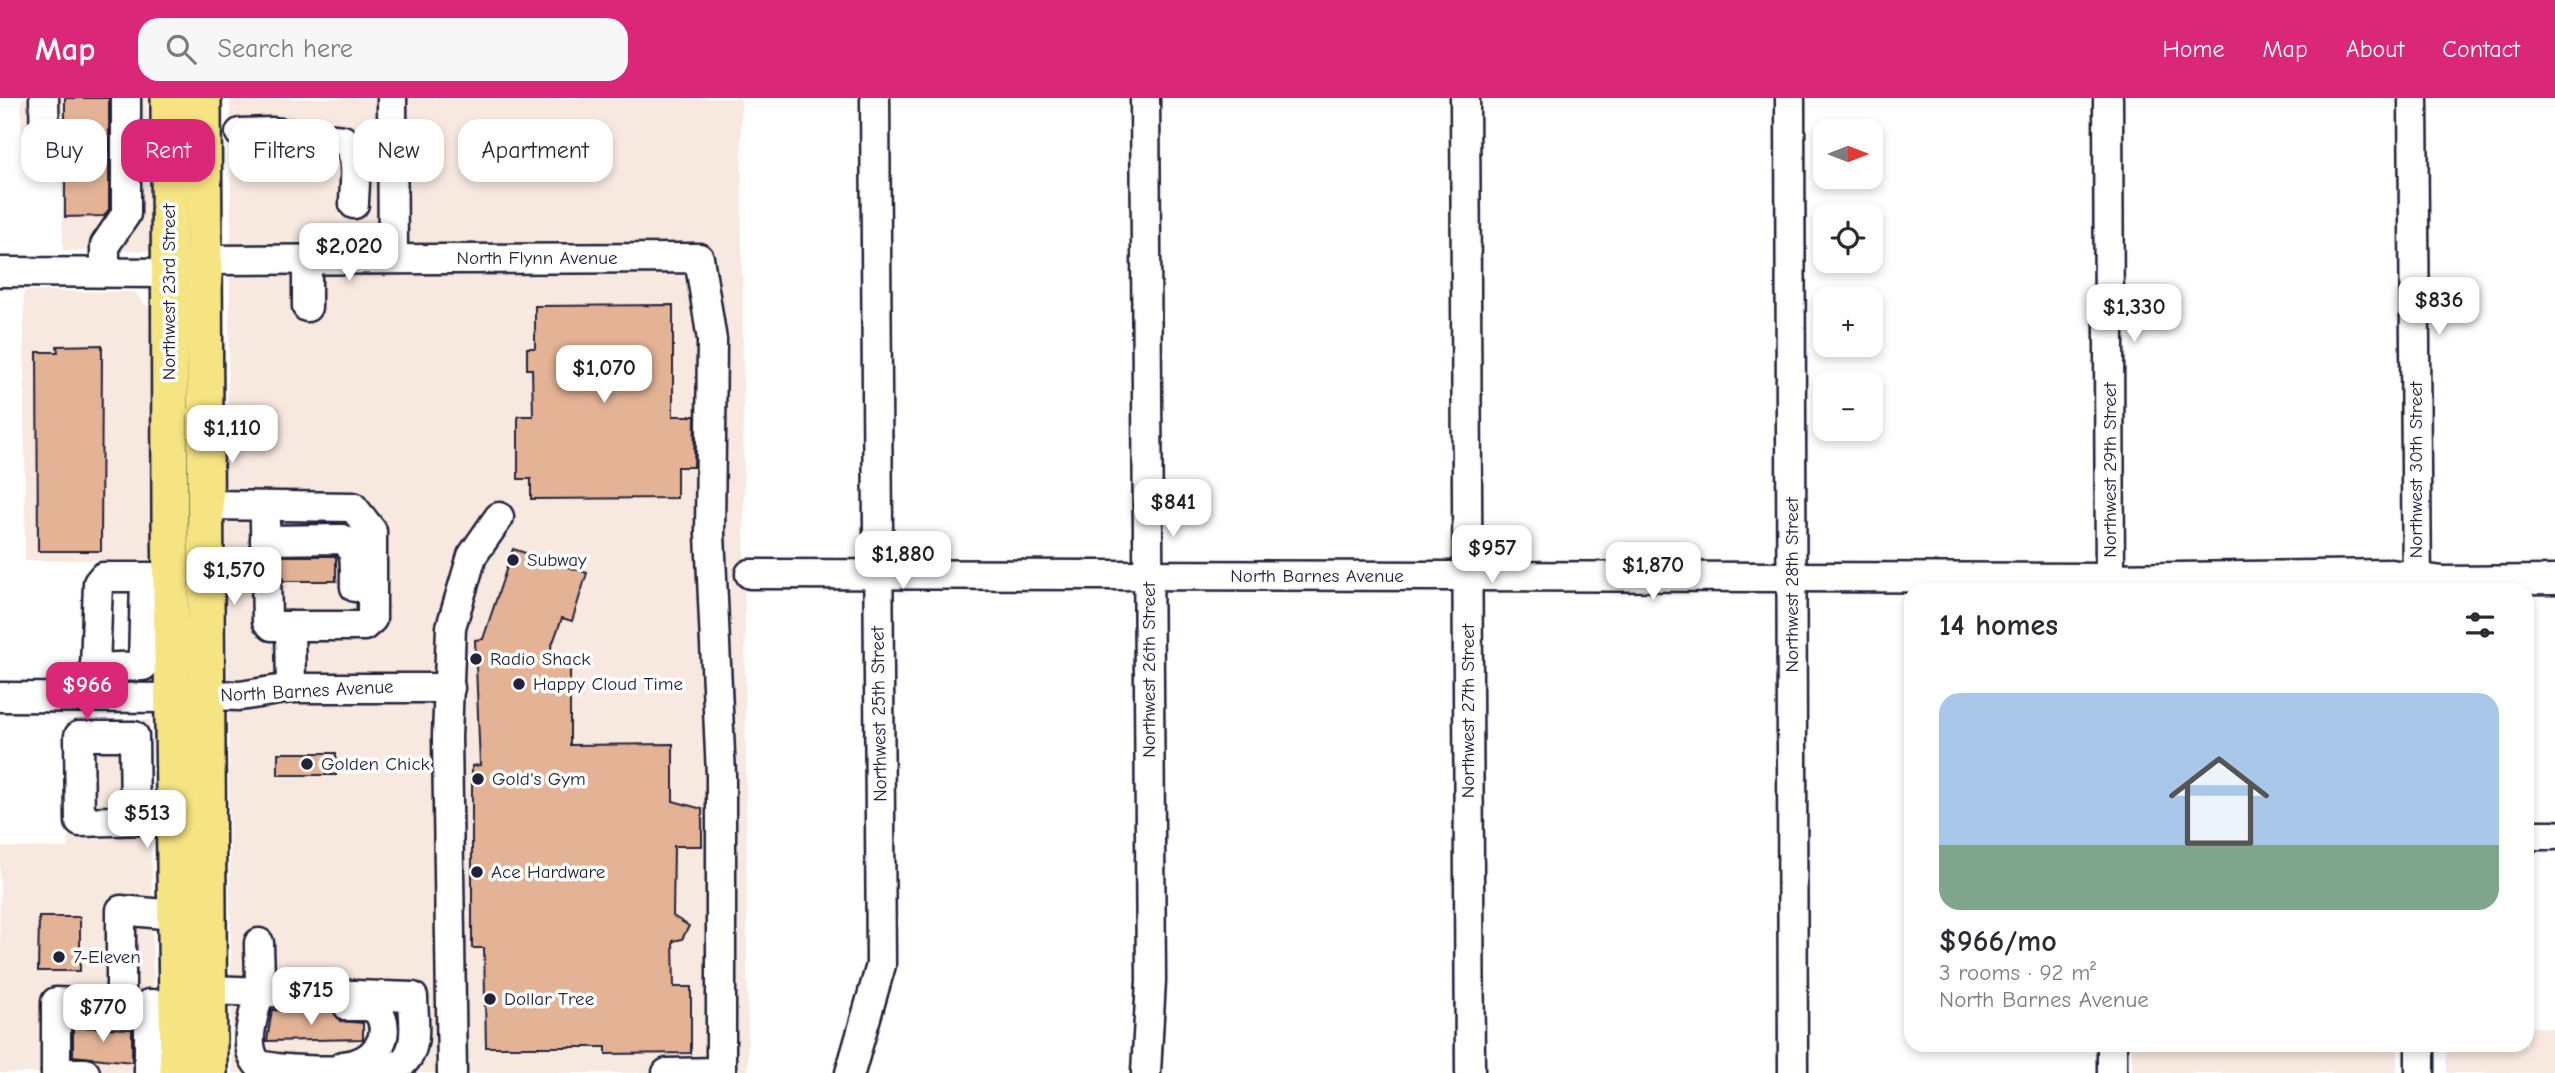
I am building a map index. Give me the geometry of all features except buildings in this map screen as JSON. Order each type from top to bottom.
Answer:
[{"type":"main road","name":"Northwest 23rd Street","points":[[178,1073],[149,1005],[192,917],[190,697],[205,512],[203,98]]},
{"type":"main road","name":"Northwest 23rd Street","points":[[169,112],[170,519],[158,578],[174,659],[190,697],[174,760],[175,819],[192,917],[209,990],[209,1073]]},
{"type":"main road","points":[[169,412],[204,412]]},
{"type":"main road","points":[[170,519],[205,512]]},
{"type":"street","points":[[44,98],[44,119]]},
{"type":"street","points":[[126,98],[126,119]]},
{"type":"street","points":[[392,98],[393,257]]},
{"type":"street","name":"Northwest 25th Street","points":[[850,1073],[881,965],[875,98]]},
{"type":"street","name":"Northwest 26th Street","points":[[1145,98],[1152,980],[1146,1073]]},
{"type":"street","name":"Northwest 27th Street","points":[[1465,98],[1470,1073]]},
{"type":"street","name":"Northwest 28th Street","points":[[1790,98],[1793,1073]]},
{"type":"street","name":"Northwest 29th Street","points":[[2108,98],[2110,583]]},
{"type":"street","name":"Northwest 30th Street","points":[[2413,98],[2417,583]]},
{"type":"street","points":[[148,119],[169,112]]},
{"type":"street","points":[[339,140],[351,145],[354,155],[354,204]]},
{"type":"street","points":[[105,272],[105,245],[126,214],[126,182]]},
{"type":"street","points":[[126,214],[169,214]]},
{"type":"street","name":"North Flynn Avenue","points":[[0,272],[169,273],[202,260],[393,257],[699,258],[713,364],[710,534],[721,775],[721,1073]]},
{"type":"street","points":[[307,259],[307,307]]},
{"type":"street","points":[[205,512],[265,505],[353,507],[365,518],[372,531],[372,619],[365,626],[272,626],[267,621],[265,505]]},
{"type":"street","points":[[452,1073],[447,737],[451,627],[472,556],[499,517]]},
{"type":"street","points":[[265,540],[348,542],[354,550],[355,605],[346,626]]},
{"type":"street","name":"North Barnes Avenue","points":[[750,574],[1792,578],[2057,583]]},
{"type":"street","name":"North Barnes Avenue","points":[[2138,583],[2391,574],[2417,583],[2555,580]]},
{"type":"street","points":[[94,668],[143,666],[158,578],[103,578],[99,583],[94,668],[79,736],[80,821],[175,819]]},
{"type":"street","points":[[290,626],[291,688]]},
{"type":"street","name":"North Barnes Avenue","points":[[0,697],[240,696],[291,688],[450,688]]},
{"type":"street","points":[[79,736],[134,736],[135,820]]},
{"type":"street","points":[[2534,835],[2555,835]]},
{"type":"street","points":[[149,1073],[149,1005],[121,910],[192,917]]},
{"type":"street","points":[[260,943],[258,994],[250,1025],[253,1054],[260,1066],[279,1072],[391,1070],[410,1055],[414,1042],[413,997]]},
{"type":"street","points":[[209,990],[258,994],[450,997]]},
{"type":"street","points":[[258,994],[288,1005],[369,1006],[378,1011],[384,1020],[383,1040],[362,1070]]},
{"type":"street","points":[[85,1073],[56,1073],[56,1002],[149,1005]]},
{"type":"street","points":[[2112,1052],[2112,1073]]},
{"type":"street","points":[[2420,1052],[2420,1073]]},
{"type":"street","points":[[667,1073],[721,1073]]},
{"type":"shaded area","points":[[21,98],[147,98],[147,119],[121,119],[121,182],[149,182],[150,251],[63,251],[62,182],[107,182],[107,119],[21,119]]},
{"type":"shaded area","points":[[230,98],[741,98],[748,1073],[232,1073],[226,476],[231,182],[339,182],[339,119],[230,119]]},
{"type":"shaded area","points":[[24,291],[134,292],[151,310],[153,559],[25,561]]},
{"type":"shaded area","points":[[67,720],[150,720],[154,1073],[0,1073],[0,847],[69,848]]},
{"type":"shaded area","points":[[2534,1027],[2555,1028],[2555,1073],[2447,1073],[2446,1052],[2534,1052]]},
{"type":"shaded area","points":[[2132,1052],[2398,1052],[2397,1073],[2132,1073]]},
{"type":"place","name":"Subway","points":[[513,560]]},
{"type":"place","name":"Radio Shack","points":[[476,659]]},
{"type":"place","name":"Happy Cloud Time","points":[[519,684]]},
{"type":"place","name":"Golden Chick","points":[[307,764]]},
{"type":"place","name":"Gold's Gym","points":[[478,779]]},
{"type":"place","name":"Ace Hardware","points":[[477,872]]},
{"type":"place","name":"7-Eleven","points":[[59,957]]},
{"type":"place","name":"Dollar Tree","points":[[490,999]]}]
